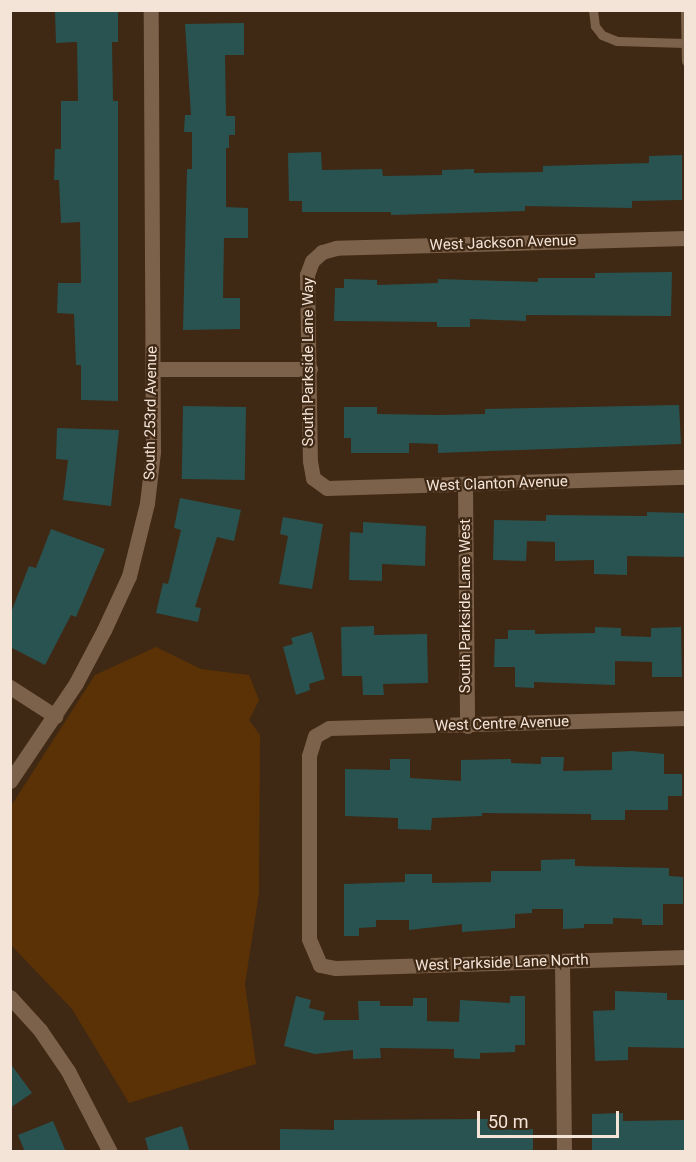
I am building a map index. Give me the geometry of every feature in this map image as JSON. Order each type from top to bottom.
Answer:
[{"type":"street","name":"South 253rd Avenue","points":[[10,781],[55,716],[105,630],[136,552],[151,479],[153,369],[151,10]]},
{"type":"street","name":"West Jackson Avenue","points":[[322,252],[350,247],[686,238]]},
{"type":"street","name":"South Parkside Lane Way","points":[[313,478],[310,461],[308,275],[312,261],[322,252]]},
{"type":"street","points":[[153,369],[310,369]]},
{"type":"street","name":"West Clanton Avenue","points":[[313,478],[327,488],[349,490],[686,477]]},
{"type":"street","name":"South Parkside Lane West","points":[[465,486],[467,726]]},
{"type":"street","points":[[10,687],[55,716]]},
{"type":"street","name":"West Centre Avenue","points":[[320,965],[309,939],[309,756],[320,731],[340,727],[467,726],[686,718]]},
{"type":"street","name":"West Parkside Lane North","points":[[320,965],[336,968],[686,957]]},
{"type":"street","points":[[562,961],[564,1152]]},
{"type":"street","points":[[10,997],[40,1030],[68,1071],[110,1152]]},
{"type":"lane","points":[[593,10],[595,26],[602,35],[617,41],[684,43]]},
{"type":"lane","points":[[685,10],[686,60]]},
{"type":"shaded area","points":[[156,647],[201,669],[249,675],[259,700],[249,720],[260,735],[259,893],[245,984],[256,1064],[129,1103],[72,1009],[11,945],[11,806],[95,675]]},
{"type":"building","points":[[118,10],[118,42],[112,42],[113,101],[118,101],[118,401],[81,400],[81,365],[76,365],[74,314],[57,313],[58,283],[81,283],[80,222],[61,223],[59,180],[54,180],[55,149],[61,149],[61,101],[78,101],[77,42],[56,43],[55,11]]},
{"type":"building","points":[[244,23],[244,55],[225,55],[226,116],[235,116],[235,135],[229,135],[229,148],[226,148],[226,207],[248,208],[248,238],[224,238],[223,298],[240,298],[240,329],[183,330],[187,169],[192,169],[192,132],[184,132],[185,115],[191,115],[185,24]]},
{"type":"building","points":[[321,152],[322,170],[382,169],[383,176],[442,175],[442,170],[474,169],[474,173],[543,172],[543,166],[649,163],[649,156],[682,155],[682,200],[632,201],[632,208],[525,206],[525,211],[391,215],[391,212],[302,212],[302,201],[289,201],[288,153]]},
{"type":"building","points":[[672,272],[671,316],[526,315],[526,321],[470,319],[470,327],[437,327],[437,322],[334,321],[335,288],[344,288],[344,279],[377,280],[377,285],[438,283],[438,279],[538,282],[538,278],[595,278],[595,273]]},
{"type":"building","points":[[679,405],[681,444],[438,453],[438,444],[409,443],[409,453],[351,453],[351,438],[344,438],[344,407],[377,407],[377,414],[438,415],[485,414],[485,409]]},
{"type":"building","points":[[183,406],[246,407],[245,480],[182,479]]},
{"type":"building","points":[[57,428],[119,430],[111,506],[63,500],[68,460],[56,459]]},
{"type":"building","points":[[180,498],[241,510],[234,541],[217,537],[195,607],[201,608],[198,622],[156,613],[163,583],[168,584],[181,530],[174,528]]},
{"type":"building","points":[[647,512],[686,513],[686,557],[627,556],[627,575],[594,574],[594,560],[555,561],[555,542],[527,541],[526,561],[493,560],[494,520],[546,521],[546,515],[647,516]]},
{"type":"building","points":[[283,517],[323,524],[312,589],[279,584],[288,536],[280,534]]},
{"type":"building","points":[[363,522],[426,526],[425,566],[382,564],[382,581],[349,580],[350,532],[363,533]]},
{"type":"building","points":[[51,529],[105,549],[76,617],[71,615],[45,665],[10,647],[10,615],[29,566],[36,568]]},
{"type":"building","points":[[374,626],[374,635],[427,634],[428,683],[383,684],[384,695],[363,695],[362,676],[342,676],[341,627]]},
{"type":"building","points":[[595,627],[621,628],[621,636],[651,637],[651,628],[681,627],[682,677],[652,677],[652,662],[615,661],[615,685],[534,682],[534,688],[515,687],[515,667],[494,667],[495,639],[508,639],[508,630],[535,630],[535,634],[595,633]]},
{"type":"building","points":[[312,632],[325,679],[309,684],[310,690],[296,695],[283,647],[293,644],[291,638]]},
{"type":"building","points":[[612,752],[664,754],[664,774],[682,774],[682,796],[668,796],[668,810],[625,810],[625,820],[591,820],[591,814],[482,813],[482,816],[432,818],[431,830],[398,829],[398,818],[345,816],[345,769],[390,770],[390,759],[410,759],[410,778],[461,781],[461,760],[511,759],[511,763],[541,764],[541,757],[564,757],[563,771],[612,770]]},
{"type":"building","points":[[575,859],[575,866],[669,868],[669,876],[683,877],[683,904],[663,904],[663,925],[642,925],[642,919],[613,918],[613,924],[584,924],[584,928],[563,929],[563,909],[532,909],[532,913],[515,914],[515,928],[462,932],[462,924],[409,930],[409,920],[376,920],[376,927],[359,928],[359,936],[344,936],[344,884],[405,882],[405,874],[432,874],[432,883],[491,882],[491,871],[541,871],[541,860]]},
{"type":"building","points":[[615,991],[667,993],[667,1000],[685,1000],[684,1048],[628,1047],[628,1060],[595,1061],[593,1011],[615,1010]]},
{"type":"building","points":[[296,996],[311,1000],[309,1008],[325,1012],[323,1020],[359,1020],[358,1001],[380,1001],[380,1006],[413,1006],[413,998],[427,998],[427,1021],[459,1022],[460,1000],[510,1003],[510,996],[525,996],[525,1045],[515,1045],[515,1052],[480,1053],[480,1059],[454,1058],[454,1049],[380,1048],[381,1058],[353,1059],[353,1050],[315,1054],[284,1046]]},
{"type":"building","points":[[10,1063],[32,1093],[10,1108]]},
{"type":"building","points":[[623,1113],[623,1121],[686,1120],[686,1152],[592,1152],[592,1114]]},
{"type":"building","points":[[491,1119],[491,1130],[533,1129],[533,1152],[280,1152],[280,1129],[334,1130],[334,1120]]},
{"type":"building","points":[[53,1121],[66,1152],[25,1152],[18,1135]]},
{"type":"building","points":[[182,1126],[190,1152],[149,1152],[145,1138]]}]
